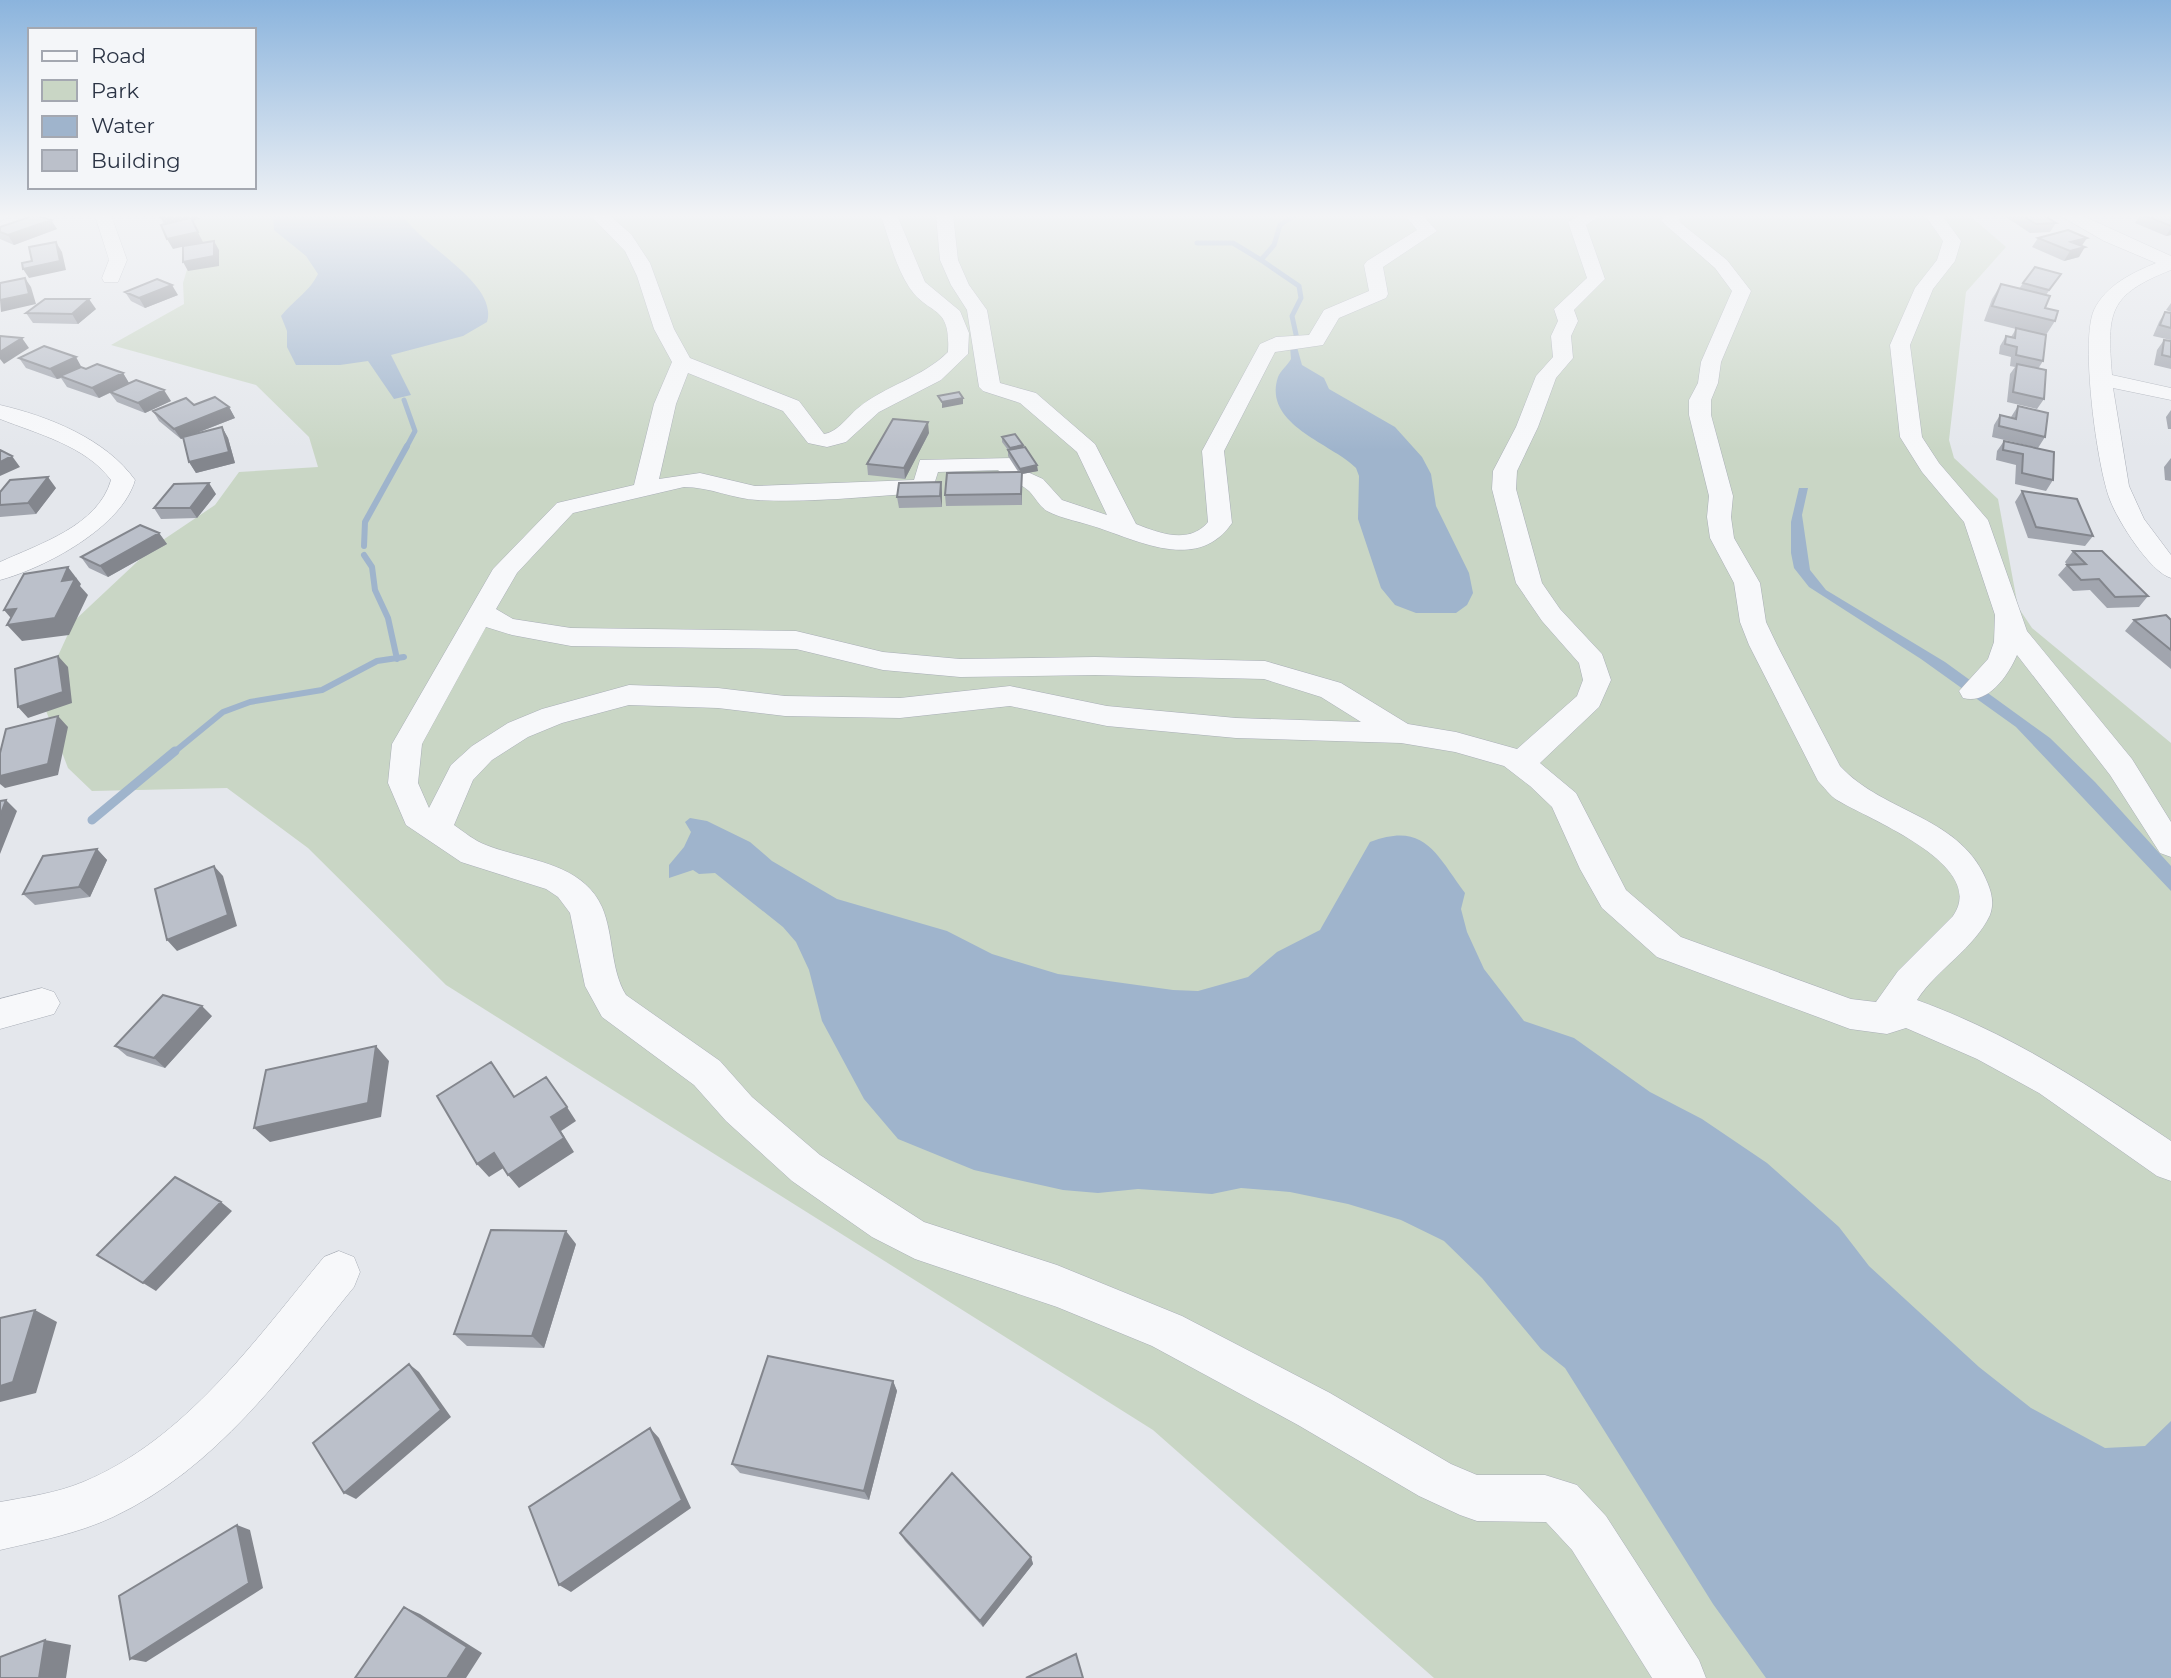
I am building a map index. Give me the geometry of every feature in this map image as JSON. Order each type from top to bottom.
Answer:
[{"type":"street","points":[[652,293],[662,325],[682,362],[703,373],[779,399],[803,414],[810,435],[819,440],[832,440],[844,434],[867,410],[930,380],[958,354],[959,332],[950,311],[928,293]]},
{"type":"street","points":[[966,293],[977,310],[990,387],[1028,398],[1087,449],[1126,529]]},
{"type":"street","points":[[1379,293],[1331,314],[1316,341],[1276,343],[1267,348],[1213,451],[1220,523],[1216,531],[1200,540],[1177,543],[1151,539],[1054,505],[1035,484],[1015,475],[1004,463],[928,465],[924,486],[811,493],[755,493],[699,480],[684,480],[565,508],[506,569],[407,744],[403,783],[417,817],[472,853],[556,880],[570,888],[586,909],[602,986],[614,1006],[631,1021],[674,1046],[707,1073],[739,1109],[806,1168],[886,1223],[915,1239],[1057,1286],[1156,1326],[1314,1409],[1435,1480],[1477,1499],[1545,1498],[1560,1502],[1588,1533],[1681,1678]]},
{"type":"street","points":[[1519,764],[1555,734],[1589,700],[1597,680],[1592,660],[1551,615],[1529,583],[1504,489],[1505,471],[1527,427],[1546,376],[1563,358],[1561,336],[1568,321],[1564,309],[1581,293]]},
{"type":"street","points":[[1741,293],[1711,362],[1708,383],[1700,400],[1700,415],[1721,496],[1719,517],[1722,538],[1747,583],[1753,622],[1829,773],[1845,791],[1923,830],[1950,852],[1970,879],[1976,896],[1975,911],[1965,926],[1910,981],[1884,1019]]},
{"type":"street","points":[[1922,293],[1900,345],[1910,437],[1930,467],[1976,520],[2014,633],[2122,767],[2152,819],[2171,845]]},
{"type":"street","points":[[2120,293],[2108,303],[2098,327],[2115,482],[2132,519],[2171,570]]},
{"type":"street","points":[[645,489],[665,404],[682,362]]},
{"type":"street","points":[[2104,380],[2171,394]]},
{"type":"street","points":[[0,411],[101,456],[117,469],[123,480],[119,498],[99,518],[0,572]]},
{"type":"street","points":[[482,612],[498,623],[512,627],[571,636],[636,640],[679,637],[742,641],[796,640],[859,656],[923,665],[991,669],[1095,666],[1265,670],[1331,690],[1364,707],[1401,733]]},
{"type":"street","points":[[1980,685],[2000,663],[2009,636],[2007,617]]},
{"type":"street","points":[[437,828],[446,802],[462,773],[482,753],[518,730],[552,716],[629,695],[718,698],[785,706],[900,708],[1010,696],[1107,716],[1210,726],[1401,733],[1457,742],[1519,764],[1565,801],[1596,869],[1614,899],[1669,947],[1850,1014],[1884,1019],[1908,1012],[1990,1048],[2052,1081],[2171,1163]]},
{"type":"street","points":[[0,1014],[42,1003]]},
{"type":"street","points":[[0,1527],[97,1500],[143,1475],[176,1451],[237,1393],[339,1272]]},
{"type":"green space","points":[[183,293],[1966,293],[1949,440],[1954,458],[1998,499],[2018,607],[2032,628],[2171,743],[2171,1678],[1434,1678],[1153,1430],[446,985],[308,848],[227,788],[92,791],[68,768],[40,695],[74,621],[154,546],[215,505],[239,472],[318,467],[309,437],[256,385],[111,345],[184,304]]},
{"type":"water","points":[[304,293],[481,293],[487,307],[487,322],[463,336],[391,355],[411,395],[394,399],[368,361],[340,365],[296,365],[287,347],[287,331],[281,316]]},
{"type":"water","points":[[1290,346],[1297,347],[1302,365],[1324,378],[1329,389],[1395,427],[1422,457],[1431,474],[1436,506],[1469,573],[1473,593],[1467,605],[1456,613],[1416,613],[1395,605],[1381,588],[1358,519],[1359,476],[1356,468],[1302,431],[1280,408],[1276,394],[1278,377],[1291,359]]},
{"type":"water","points":[[1799,488],[1808,488],[1802,515],[1810,570],[1826,590],[1945,662],[2050,738],[2095,782],[2171,866],[2171,891],[2016,727],[1921,659],[1809,587],[1794,568],[1791,553],[1791,522]]},
{"type":"water","points":[[690,818],[707,821],[750,842],[772,861],[837,899],[947,931],[992,954],[1058,974],[1198,991],[1248,977],[1277,952],[1320,930],[1370,842],[1404,836],[1417,839],[1437,854],[1465,893],[1461,909],[1467,932],[1484,969],[1524,1021],[1574,1038],[1650,1092],[1702,1119],[1767,1163],[1839,1227],[1869,1266],[1979,1367],[2031,1408],[2105,1448],[2145,1446],[2171,1421],[2171,1678],[1766,1678],[1713,1604],[1565,1368],[1541,1349],[1482,1278],[1444,1241],[1401,1220],[1348,1204],[1290,1192],[1241,1188],[1212,1194],[1138,1189],[1098,1193],[1063,1190],[974,1170],[898,1139],[864,1099],[822,1021],[809,970],[796,942],[783,927],[715,873],[699,874],[693,870],[669,878],[669,865],[684,847],[691,832],[685,822]]},
{"type":"building","points":[[0,293],[29,294],[0,300]]},
{"type":"building","points":[[128,293],[151,293],[139,298]]},
{"type":"building","points":[[1997,293],[2039,293],[2050,296],[2045,308],[2058,311],[2055,321],[1992,306]]},
{"type":"building","points":[[45,299],[89,299],[72,314],[26,313]]},
{"type":"building","points":[[2165,312],[2171,313],[2171,328],[2160,325]]},
{"type":"building","points":[[2016,328],[2046,335],[2043,361],[2016,355],[2017,347],[2005,344],[2006,336],[2015,338]]},
{"type":"building","points":[[0,336],[22,338],[0,352]]},
{"type":"building","points":[[2164,340],[2171,341],[2171,357],[2162,355]]},
{"type":"building","points":[[44,346],[76,357],[50,369],[19,358]]},
{"type":"building","points":[[97,364],[123,373],[92,388],[60,376],[81,367],[86,369]]},
{"type":"building","points":[[2017,364],[2046,370],[2044,399],[2013,392]]},
{"type":"building","points":[[136,380],[164,390],[138,403],[110,392]]},
{"type":"building","points":[[959,392],[963,398],[942,402],[938,396]]},
{"type":"building","points":[[215,397],[229,407],[174,429],[153,411],[186,398],[194,405]]},
{"type":"building","points":[[2018,406],[2048,413],[2045,437],[1999,426],[2000,415],[2016,419]]},
{"type":"building","points":[[893,419],[928,422],[904,468],[867,464]]},
{"type":"building","points":[[222,427],[229,452],[189,462],[183,437]]},
{"type":"building","points":[[1015,434],[1023,445],[1010,448],[1002,437]]},
{"type":"building","points":[[2004,441],[2054,452],[2053,480],[2022,473],[2023,454],[2003,450]]},
{"type":"building","points":[[1025,447],[1037,465],[1020,469],[1008,450]]},
{"type":"building","points":[[0,450],[12,456],[0,462]]},
{"type":"building","points":[[1022,472],[1021,494],[945,495],[947,473]]},
{"type":"building","points":[[48,477],[28,503],[0,505],[0,492],[10,480]]},
{"type":"building","points":[[941,482],[940,496],[897,497],[899,483]]},
{"type":"building","points":[[209,483],[190,508],[154,508],[174,484]]},
{"type":"building","points":[[2022,491],[2077,499],[2093,536],[2036,527]]},
{"type":"building","points":[[140,525],[159,533],[100,566],[81,557]]},
{"type":"building","points":[[2073,551],[2102,551],[2148,596],[2115,597],[2099,579],[2081,580],[2067,565],[2086,564]]},
{"type":"building","points":[[68,567],[62,581],[75,579],[55,618],[7,625],[16,609],[4,610],[24,574]]},
{"type":"building","points":[[2166,615],[2171,620],[2171,650],[2134,620]]},
{"type":"building","points":[[58,656],[63,692],[18,707],[15,669]]},
{"type":"building","points":[[58,716],[48,764],[0,776],[0,753],[6,729]]},
{"type":"building","points":[[6,800],[0,816],[0,801]]},
{"type":"building","points":[[97,849],[79,887],[23,894],[43,856]]},
{"type":"building","points":[[214,866],[228,915],[167,940],[155,889]]},
{"type":"building","points":[[163,995],[202,1006],[154,1058],[115,1046]]},
{"type":"building","points":[[376,1046],[368,1103],[254,1128],[266,1070]]},
{"type":"building","points":[[491,1062],[514,1097],[546,1077],[567,1107],[551,1117],[564,1138],[508,1175],[494,1153],[477,1164],[437,1096]]},
{"type":"building","points":[[175,1177],[221,1202],[143,1283],[97,1255]]},
{"type":"building","points":[[491,1230],[566,1231],[532,1336],[454,1334]]},
{"type":"building","points":[[35,1310],[13,1382],[0,1386],[0,1318]]},
{"type":"building","points":[[768,1356],[893,1381],[864,1491],[732,1464]]},
{"type":"building","points":[[409,1364],[441,1410],[344,1493],[313,1443]]},
{"type":"building","points":[[650,1428],[682,1500],[559,1585],[529,1507]]},
{"type":"building","points":[[952,1473],[1031,1557],[980,1621],[900,1533]]},
{"type":"building","points":[[237,1525],[249,1583],[130,1659],[119,1596]]},
{"type":"building","points":[[404,1607],[467,1647],[447,1678],[355,1678]]},
{"type":"building","points":[[45,1640],[39,1678],[0,1678],[0,1657]]},
{"type":"building","points":[[1076,1654],[1083,1678],[1026,1678]]},
{"type":"waterway","points":[[1297,339],[1292,316],[1301,298],[1300,293]]},
{"type":"waterway","points":[[404,400],[415,431],[406,448]]},
{"type":"waterway","points":[[364,546],[365,522],[407,446]]},
{"type":"waterway","points":[[364,555],[372,567],[375,590],[388,618],[397,658]]},
{"type":"waterway","points":[[397,658],[404,657]]},
{"type":"waterway","points":[[173,753],[223,712],[250,702],[322,690],[377,661],[397,658]]},
{"type":"waterway","points":[[92,820],[175,751]]}]
